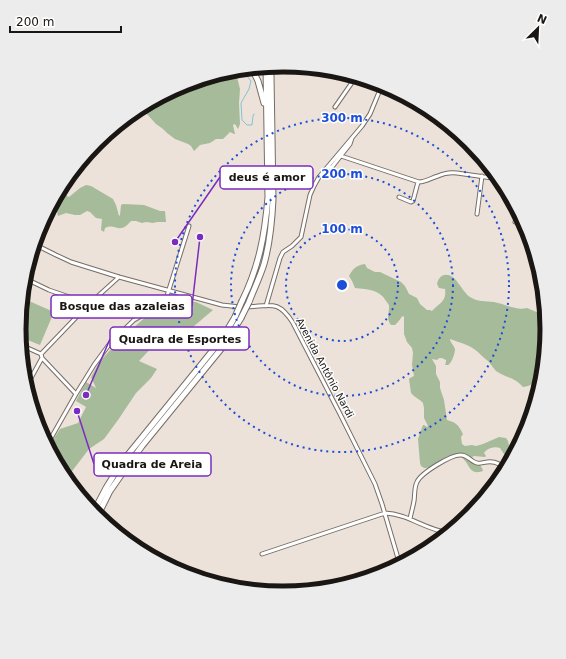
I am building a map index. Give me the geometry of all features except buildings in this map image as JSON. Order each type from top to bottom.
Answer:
[{"type":"highway","points":[[96,506],[122,462],[226,332],[249,288],[261,248],[268,197],[266,73]]},
{"type":"highway","points":[[100,510],[110,491],[142,446],[226,343],[249,302],[263,265],[269,237],[272,212],[271,73]]},
{"type":"highway","points":[[255,74],[261,90],[266,112]]},
{"type":"street","points":[[335,107],[352,82]]},
{"type":"street","points":[[266,306],[280,258],[283,252],[292,246],[300,237],[310,195],[314,186],[326,169],[362,126],[370,114],[379,91]]},
{"type":"street","points":[[326,169],[332,167],[350,144],[352,138]]},
{"type":"street","points":[[341,156],[418,182],[424,182],[450,172],[490,177]]},
{"type":"street","points":[[477,214],[482,176]]},
{"type":"street","points":[[399,197],[411,202],[413,201],[418,182]]},
{"type":"street","points":[[51,438],[94,364],[111,342],[134,320],[162,304],[166,299],[189,226]]},
{"type":"street","name":"Avenida Antônio Nardi","points":[[40,247],[71,262],[169,291],[222,305],[246,307],[275,305],[287,313],[293,322],[369,472],[382,504],[398,559]]},
{"type":"street","points":[[41,354],[88,304],[119,276]]},
{"type":"street","points":[[31,281],[49,290],[88,304]]},
{"type":"street","points":[[27,348],[41,354]]},
{"type":"street","points":[[41,354],[42,358],[76,394]]},
{"type":"street","points":[[31,378],[42,358]]},
{"type":"street","points":[[410,519],[417,482],[426,473],[450,458],[462,454],[478,464],[492,462],[501,466]]},
{"type":"street","points":[[262,554],[385,513],[398,514],[440,532]]},
{"type":"green space","points":[[237,77],[240,89],[240,124],[238,129],[235,124],[233,125],[235,134],[230,132],[223,139],[216,139],[210,143],[200,145],[194,151],[188,144],[175,139],[167,133],[146,113],[169,99],[200,86]]},
{"type":"green space","points":[[86,185],[91,186],[113,199],[119,216],[121,205],[123,204],[144,205],[160,211],[165,211],[166,222],[142,223],[131,221],[122,228],[110,226],[105,228],[104,232],[101,230],[102,219],[96,218],[90,212],[87,211],[80,215],[66,213],[58,216],[56,209],[65,193],[69,197]]},
{"type":"green space","points":[[365,264],[367,268],[375,272],[380,272],[401,282],[409,294],[417,298],[420,304],[427,310],[432,311],[444,300],[445,289],[439,288],[437,284],[443,275],[450,275],[468,296],[473,299],[494,302],[515,308],[527,308],[539,313],[540,330],[538,363],[534,383],[528,386],[523,387],[516,381],[496,371],[488,361],[474,349],[450,339],[455,349],[451,362],[448,365],[445,365],[446,360],[442,358],[437,360],[432,359],[436,366],[436,374],[440,382],[447,420],[455,423],[460,429],[463,434],[461,437],[462,444],[465,446],[476,446],[499,437],[506,438],[510,450],[506,457],[500,448],[496,447],[485,451],[485,457],[472,457],[483,471],[478,472],[471,469],[461,457],[456,455],[448,456],[428,468],[421,466],[418,439],[423,425],[428,426],[424,418],[423,403],[411,393],[409,379],[414,376],[412,365],[413,353],[412,348],[407,342],[404,334],[404,317],[403,316],[395,325],[391,325],[388,319],[389,305],[383,297],[377,292],[355,288],[349,276],[356,267]]},
{"type":"green space","points":[[28,301],[54,312],[40,345],[27,340]]},
{"type":"green space","points":[[182,301],[196,302],[213,310],[168,348],[158,341],[139,361],[157,369],[151,378],[136,393],[104,439],[89,449],[70,474],[60,458],[52,441],[60,429],[78,423],[86,407],[76,401],[86,382],[96,388],[91,377],[100,361],[119,341],[151,312],[169,303]]},
{"type":"waterway","points":[[246,75],[251,81],[249,89],[241,103],[242,120],[247,125],[252,125],[254,114]]},
{"type":"place","name":"Bosque das azaleias","points":[[200,237]]},
{"type":"place","name":"deus é amor","points":[[175,242]]},
{"type":"place","name":"Quadra de Esportes","points":[[86,395]]},
{"type":"place","name":"Quadra de Areia","points":[[77,411]]}]
